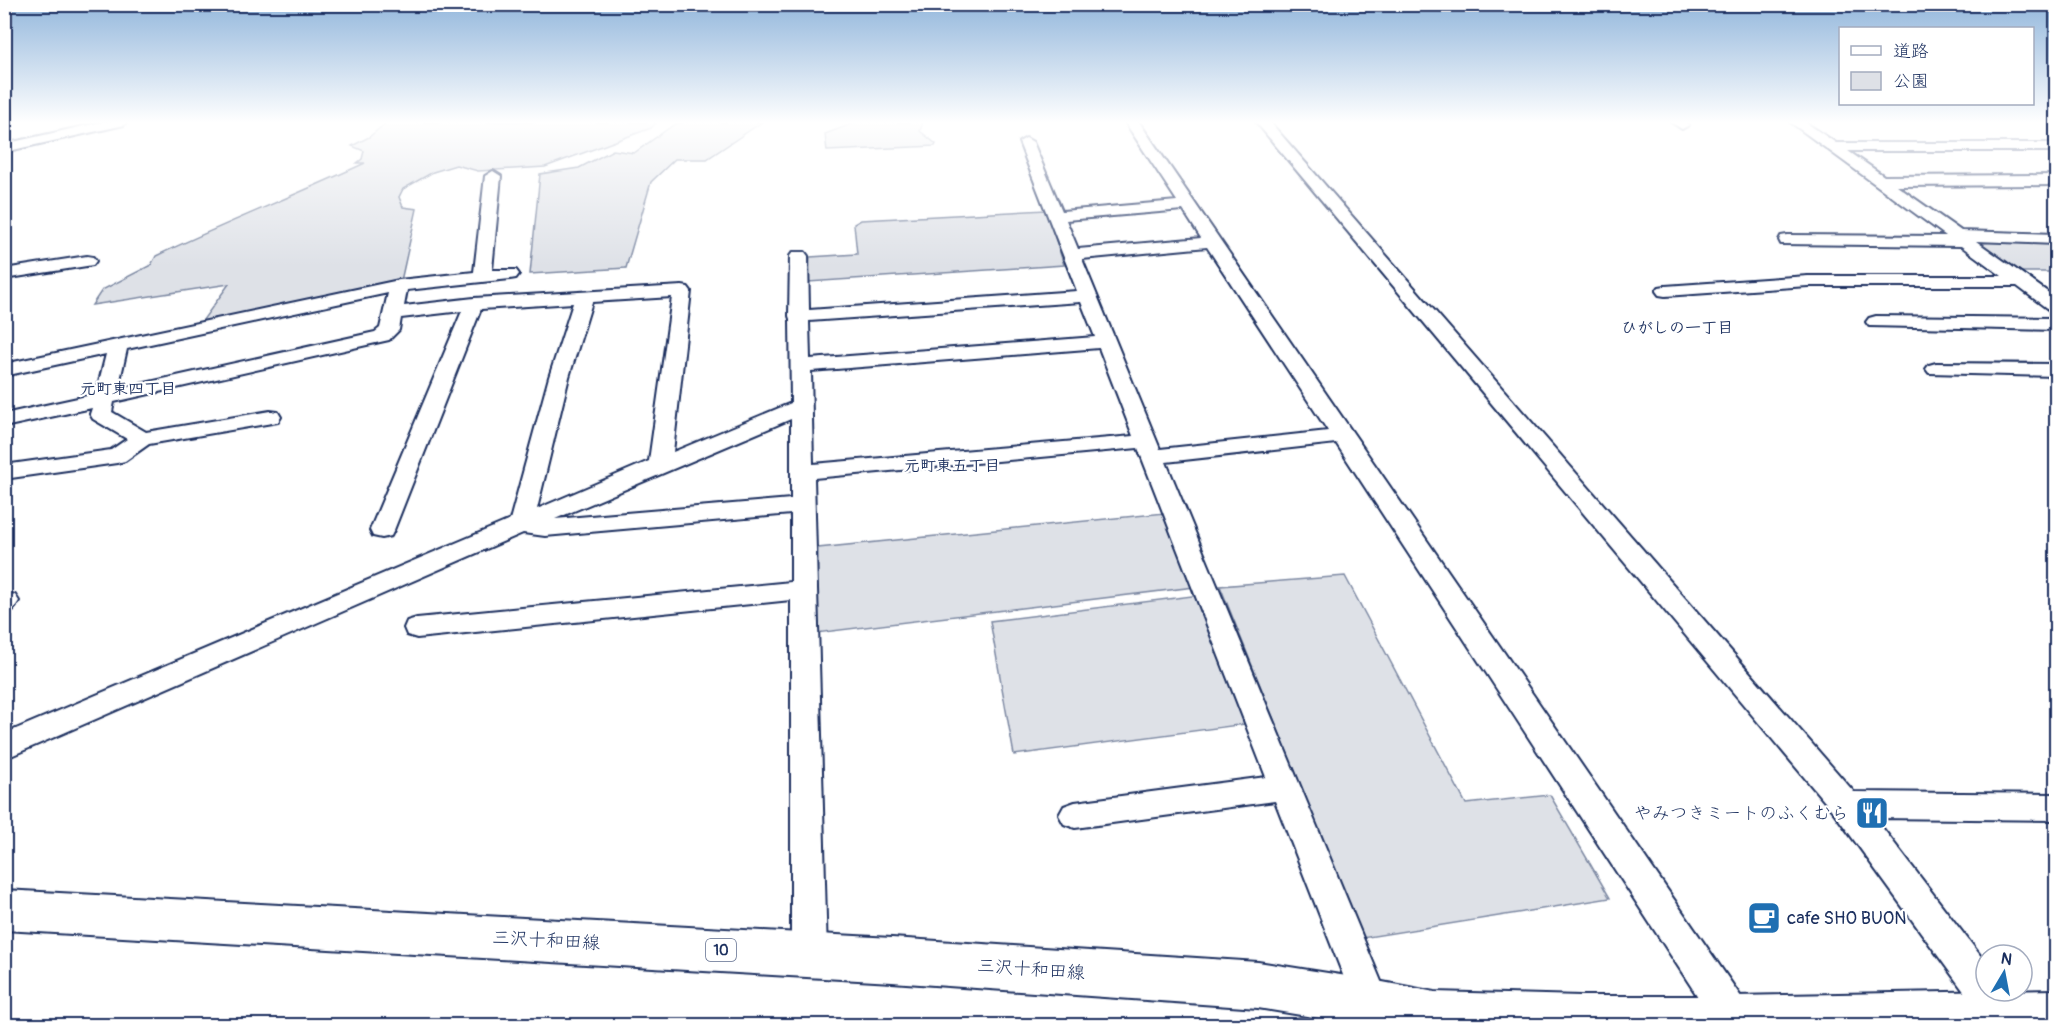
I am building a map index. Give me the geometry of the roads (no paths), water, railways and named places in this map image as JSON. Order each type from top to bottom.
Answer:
[{"type":"main road","name":"三沢十和田線","points":[[4,910],[809,955],[1258,985],[1400,1015],[1581,1020],[1735,1020],[2056,1014]]},
{"type":"street","points":[[1037,170],[1285,787],[1400,1015]]},
{"type":"street","points":[[1164,170],[1735,1020]]},
{"type":"street","points":[[1304,170],[1846,805],[2004,1016]]},
{"type":"street","points":[[1866,170],[2056,306]]},
{"type":"street","points":[[482,276],[493,176]]},
{"type":"street","points":[[1881,181],[2056,180]]},
{"type":"street","points":[[1055,216],[1187,205]]},
{"type":"street","points":[[1787,240],[2033,237],[2056,239]]},
{"type":"street","points":[[1072,255],[1212,242]]},
{"type":"street","points":[[799,256],[798,316],[804,505],[809,955]]},
{"type":"street","points":[[4,274],[87,261]]},
{"type":"street","points":[[4,370],[399,285],[510,274]]},
{"type":"street","points":[[1665,291],[1808,281],[2020,281]]},
{"type":"street","points":[[4,420],[382,336],[389,330],[399,285]]},
{"type":"street","points":[[393,313],[474,304],[682,291],[660,465]]},
{"type":"street","points":[[798,316],[1088,296]]},
{"type":"street","points":[[521,525],[559,376],[584,297]]},
{"type":"street","points":[[382,530],[474,304]]},
{"type":"street","points":[[1876,322],[2056,324]]},
{"type":"street","points":[[801,366],[1107,342]]},
{"type":"street","points":[[118,346],[101,414],[142,439]]},
{"type":"street","points":[[1935,369],[2056,370]]},
{"type":"street","points":[[4,747],[800,407]]},
{"type":"street","points":[[4,472],[117,456],[142,439],[270,417]]},
{"type":"street","points":[[802,472],[1344,436]]},
{"type":"street","points":[[521,525],[545,528],[804,505]]},
{"type":"street","points":[[417,628],[805,590]]},
{"type":"street","points":[[1075,815],[1285,787]]},
{"type":"street","points":[[1846,805],[2056,807]]},
{"type":"place","name":"やみつきミートのふくむら","points":[[1872,813]]},
{"type":"place","name":"cafe SHO BUON","points":[[1764,918]]},
{"type":"district","name":"ひがしの一丁目","points":[[1677,327]]},
{"type":"district","name":"元町東四丁目","points":[[128,388]]},
{"type":"district","name":"元町東五丁目","points":[[952,465]]}]
